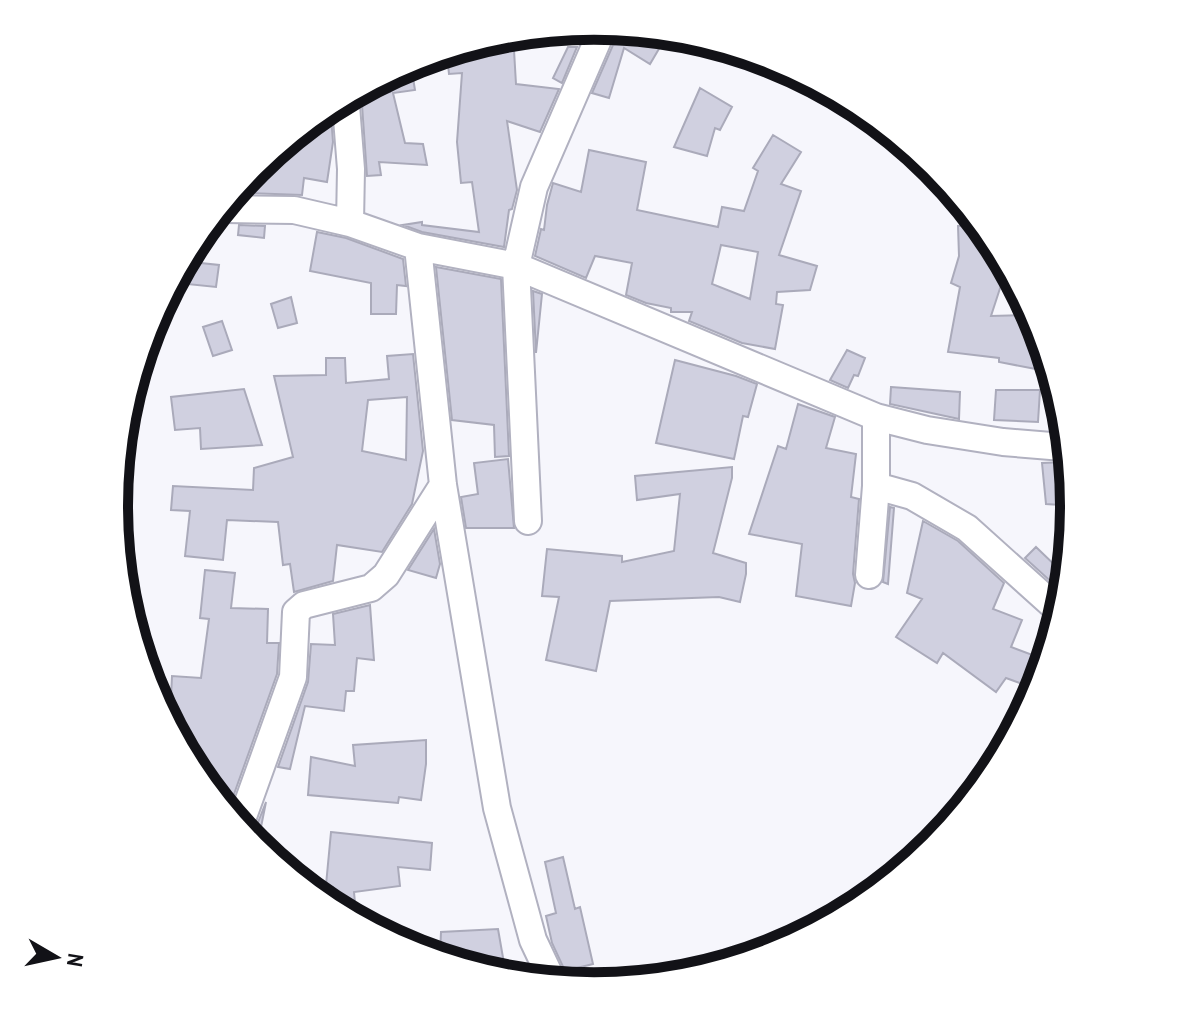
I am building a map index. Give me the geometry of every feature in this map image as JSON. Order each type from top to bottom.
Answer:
[{"type":"street","points":[[528,521],[516,266],[534,187],[598,40]]},
{"type":"street","points":[[346,112],[351,169],[350,223]]},
{"type":"street","points":[[236,209],[294,210],[350,223],[418,247],[516,266],[876,417],[927,430],[1057,447]]},
{"type":"street","points":[[418,247],[443,485],[497,808],[533,940],[547,970]]},
{"type":"street","points":[[869,575],[876,486],[876,417]]},
{"type":"street","points":[[244,814],[293,677],[296,612],[304,605],[371,588],[386,575],[443,485]]},
{"type":"street","points":[[876,486],[912,496],[967,528],[1051,603]]},
{"type":"building","points":[[613,45],[661,45],[650,64],[624,48],[609,98],[592,93]]},
{"type":"building","points":[[568,47],[577,47],[562,83],[553,78]]},
{"type":"building","points":[[514,50],[516,84],[559,89],[540,132],[507,121],[517,190],[512,209],[509,210],[504,247],[422,232],[403,225],[422,222],[422,225],[479,232],[472,182],[461,183],[457,142],[462,73],[449,74],[448,64],[491,52]]},
{"type":"building","points":[[413,77],[415,90],[393,93],[405,143],[423,144],[427,165],[379,162],[381,175],[367,176],[361,102],[379,93],[390,92],[390,87]]},
{"type":"building","points":[[700,88],[732,107],[720,130],[715,128],[707,156],[674,147]]},
{"type":"building","points":[[331,122],[333,142],[327,182],[304,178],[302,195],[250,193],[287,156]]},
{"type":"building","points":[[773,135],[801,152],[781,184],[801,191],[779,255],[817,266],[810,290],[777,292],[776,304],[783,305],[775,349],[742,343],[689,321],[692,312],[671,312],[671,308],[626,295],[632,263],[595,256],[586,278],[535,256],[541,229],[544,230],[553,183],[581,192],[589,150],[646,162],[637,210],[718,227],[722,207],[744,211],[758,171],[753,168]],"holes":[[[721,245],[758,252],[750,299],[712,284]]]},
{"type":"building","points":[[239,225],[265,226],[264,238],[238,235]]},
{"type":"building","points":[[967,225],[1003,280],[991,316],[1020,315],[1027,332],[1027,345],[1031,345],[1040,370],[999,362],[999,358],[948,352],[960,287],[951,283],[959,256],[958,226]]},
{"type":"building","points":[[317,232],[346,238],[403,259],[406,286],[397,285],[396,314],[371,314],[371,283],[310,271]]},
{"type":"building","points":[[197,263],[219,265],[216,287],[184,284]]},
{"type":"building","points":[[436,267],[501,279],[509,456],[495,457],[494,425],[452,420]]},
{"type":"building","points":[[533,291],[542,294],[536,353]]},
{"type":"building","points":[[291,297],[297,323],[278,328],[271,304]]},
{"type":"building","points":[[222,321],[232,350],[213,356],[203,327]]},
{"type":"building","points":[[847,350],[865,358],[858,376],[854,375],[848,388],[830,380]]},
{"type":"building","points":[[413,354],[423,451],[412,504],[382,552],[337,545],[333,581],[294,592],[290,564],[283,565],[278,522],[227,520],[223,560],[185,556],[190,511],[171,510],[173,486],[253,490],[254,468],[293,457],[274,376],[326,375],[326,358],[345,358],[346,383],[389,379],[387,356]],"holes":[[[407,397],[406,460],[362,451],[368,400]]]},
{"type":"building","points":[[675,360],[757,384],[748,417],[743,416],[734,459],[656,443]]},
{"type":"building","points":[[891,387],[960,392],[959,419],[890,404]]},
{"type":"building","points":[[244,389],[262,445],[201,449],[200,428],[175,430],[171,397]]},
{"type":"building","points":[[996,390],[1040,390],[1038,422],[994,420]]},
{"type":"building","points":[[798,404],[835,417],[826,448],[856,454],[851,497],[859,499],[851,606],[796,596],[802,544],[749,534],[778,446],[786,449]]},
{"type":"building","points":[[508,459],[514,528],[466,528],[461,497],[478,494],[474,463]]},
{"type":"building","points":[[1059,462],[1061,505],[1046,504],[1042,463]]},
{"type":"building","points":[[732,467],[713,553],[746,563],[740,602],[719,597],[610,601],[596,671],[546,660],[559,597],[542,596],[547,549],[622,556],[622,562],[674,551],[680,494],[637,500],[635,476]]},
{"type":"building","points":[[890,507],[894,508],[888,584],[883,582]]},
{"type":"building","points":[[923,521],[958,541],[1004,583],[993,609],[1022,620],[1011,647],[1036,656],[1025,685],[1006,678],[996,692],[943,653],[937,663],[896,637],[922,599],[907,593]]},
{"type":"building","points":[[434,529],[440,564],[436,578],[408,570]]},
{"type":"building","points":[[1036,547],[1057,567],[1054,585],[1025,558]]},
{"type":"building","points":[[205,570],[235,573],[231,608],[268,609],[267,643],[279,643],[277,674],[232,800],[190,740],[171,701],[172,676],[201,678],[209,619],[200,618]]},
{"type":"building","points":[[370,605],[374,660],[357,658],[354,691],[346,691],[344,711],[305,706],[290,769],[278,767],[308,682],[311,644],[335,645],[333,614]]},
{"type":"building","points":[[426,740],[421,800],[399,797],[398,803],[308,795],[311,757],[355,766],[353,745]]},
{"type":"building","points":[[266,802],[260,831],[256,827]]},
{"type":"building","points":[[331,832],[432,843],[430,870],[398,867],[400,886],[354,892],[355,907],[333,893],[333,887],[326,885]]},
{"type":"building","points":[[563,857],[575,909],[580,907],[593,964],[565,971],[552,943],[546,916],[556,913],[545,862]]},
{"type":"building","points":[[498,929],[504,964],[440,946],[441,932]]}]
